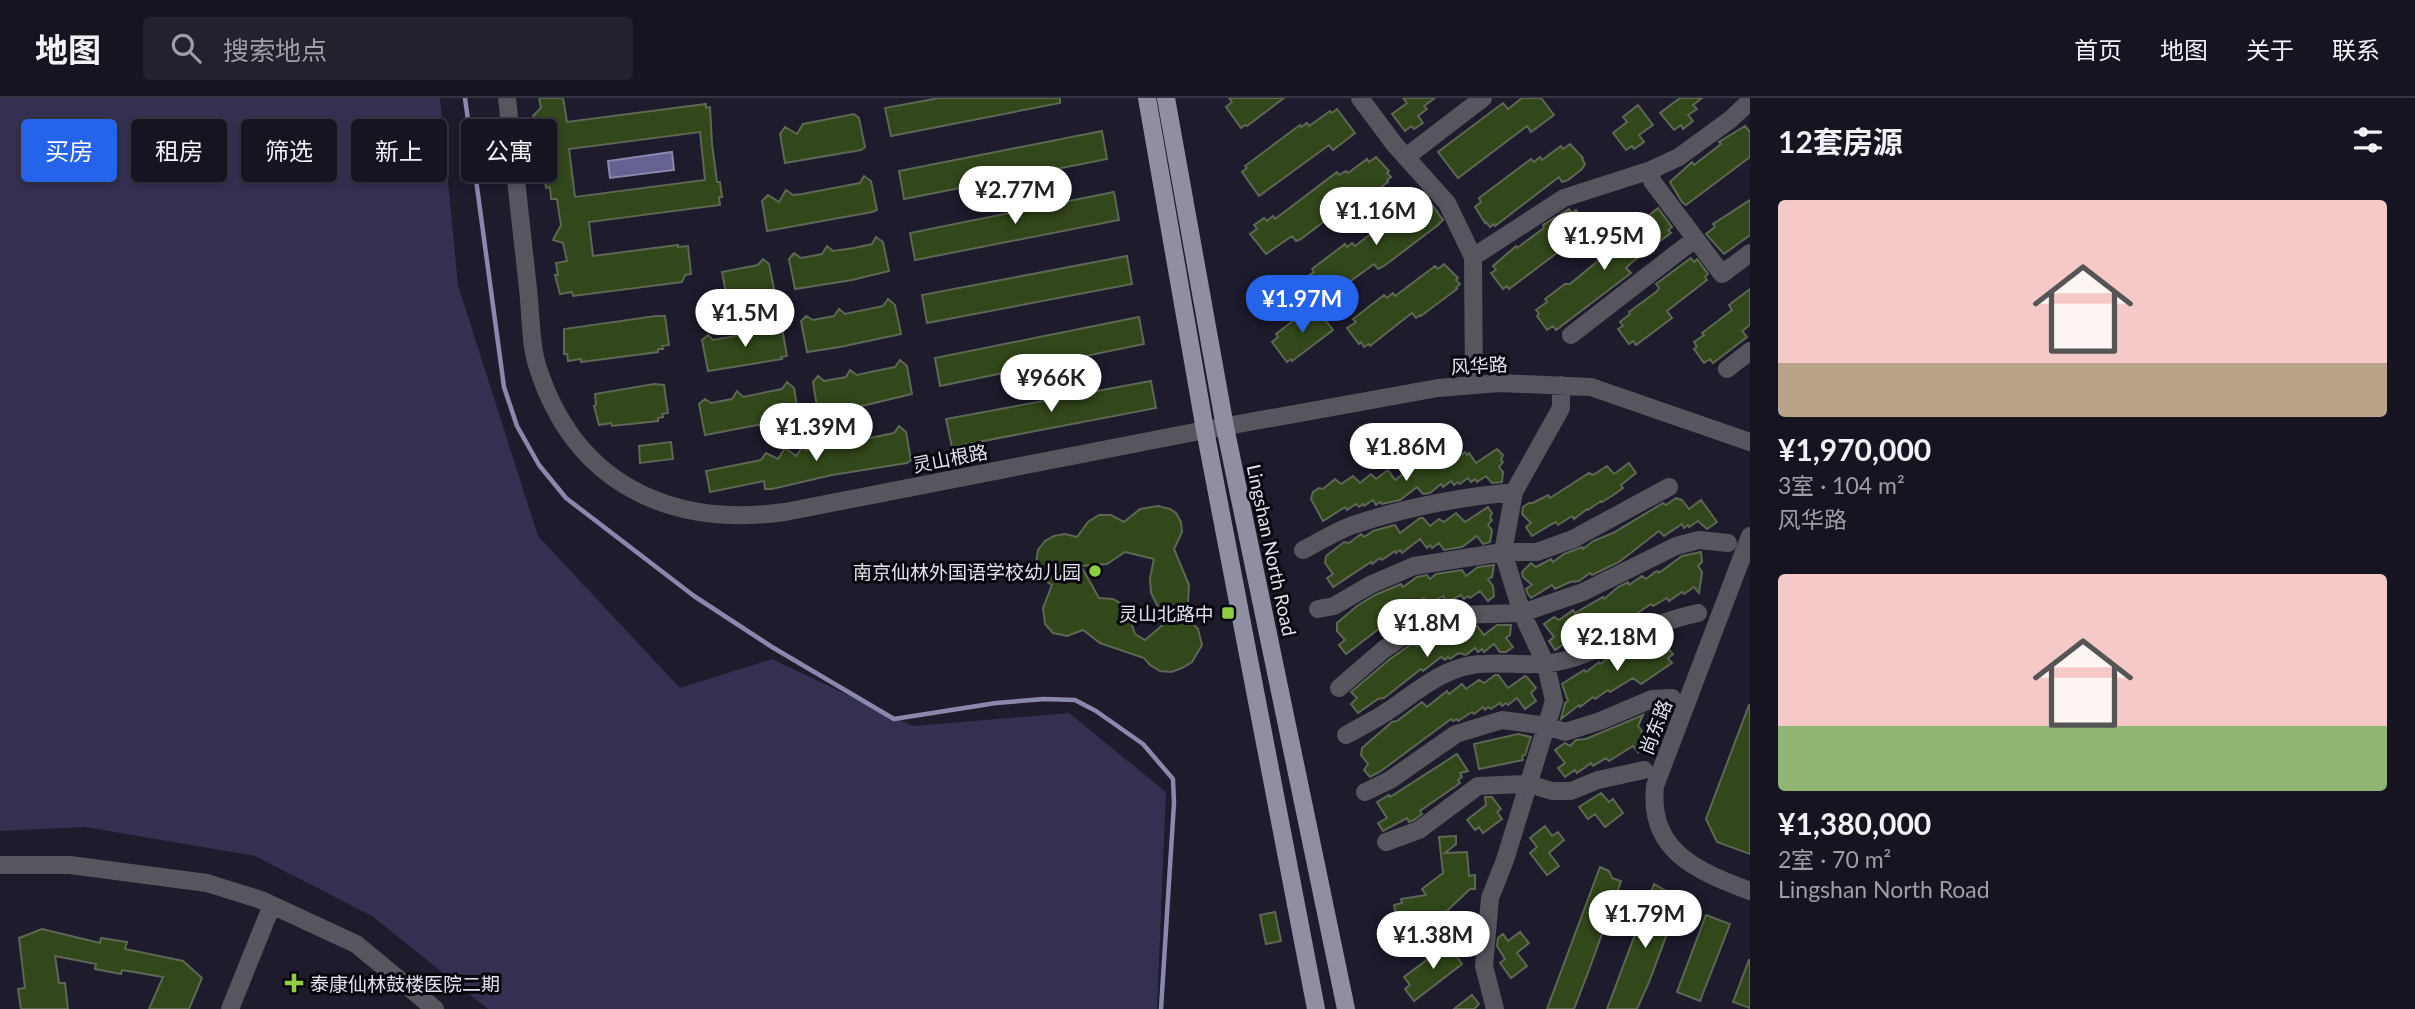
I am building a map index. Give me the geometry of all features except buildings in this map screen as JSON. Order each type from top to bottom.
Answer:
[{"type":"main road","points":[[1147,98],[1205,430],[1316,1009]]},
{"type":"main road","name":"Lingshan North Road","points":[[1166,98],[1225,427],[1346,1009]]},
{"type":"street","name":"灵山根路","points":[[507,98],[537,366],[555,411],[585,453],[616,481],[665,505],[708,515],[735,517],[768,514],[1205,430]]},
{"type":"street","points":[[1406,156],[1483,98]]},
{"type":"street","points":[[1368,101],[1406,156],[1447,202],[1473,257],[1474,385]]},
{"type":"street","points":[[1473,257],[1564,198],[1651,170],[1679,157],[1750,101]]},
{"type":"street","points":[[1651,170],[1652,181],[1722,274],[1750,253]]},
{"type":"street","points":[[1571,335],[1695,239]]},
{"type":"street","points":[[1727,369],[1750,351]]},
{"type":"street","name":"风华路","points":[[1205,430],[1438,388],[1500,383],[1591,387],[1750,442]]},
{"type":"street","points":[[1495,1009],[1485,966],[1490,898],[1529,785],[1554,701],[1546,665],[1522,612],[1503,552],[1514,492],[1561,408],[1561,385]]},
{"type":"street","points":[[1318,608],[1334,606],[1370,584],[1415,566],[1503,552],[1537,552],[1573,539],[1669,488]]},
{"type":"street","points":[[1303,550],[1350,526],[1484,495],[1514,492]]},
{"type":"street","name":"尚东路","points":[[1750,536],[1655,786],[1653,802],[1654,816],[1664,836],[1685,861],[1709,875],[1750,891]]},
{"type":"street","points":[[1339,688],[1383,650],[1423,625],[1457,615],[1522,612],[1583,592],[1676,546],[1699,540],[1728,543]]},
{"type":"street","points":[[1346,735],[1443,676],[1472,665],[1546,665],[1571,659],[1679,617],[1698,613]]},
{"type":"street","points":[[1365,792],[1390,780],[1457,734],[1502,720],[1547,726],[1565,732],[1600,721],[1652,699],[1672,698]]},
{"type":"street","points":[[1386,842],[1419,830],[1478,786],[1529,785],[1552,791],[1572,791],[1598,780],[1644,770]]},
{"type":"street","points":[[0,865],[70,865],[207,883],[272,905],[356,944],[435,1009]]},
{"type":"street","points":[[230,1009],[272,905]]},
{"type":"shaded area","points":[[0,98],[440,98],[442,119],[351,119],[351,182],[447,182],[447,171],[458,285],[538,536],[680,688],[772,659],[913,726],[1069,713],[1166,792],[1157,1009],[488,1009],[372,916],[255,856],[85,827],[0,831]]},
{"type":"shaded area","points":[[672,152],[674,170],[610,178],[608,161]]},
{"type":"waterway","points":[[465,98],[504,387],[517,426],[539,465],[566,498],[694,596],[772,647],[894,719],[996,703],[1044,699],[1075,700],[1096,711],[1143,744],[1173,779],[1174,803],[1161,1009]]},
{"type":"place","name":"南京仙林外国语学校幼儿园","points":[[1095,571]]},
{"type":"place","name":"灵山北路中","points":[[1228,613]]},
{"type":"place","name":"泰康仙林鼓楼医院二期","points":[[294,983]]}]
